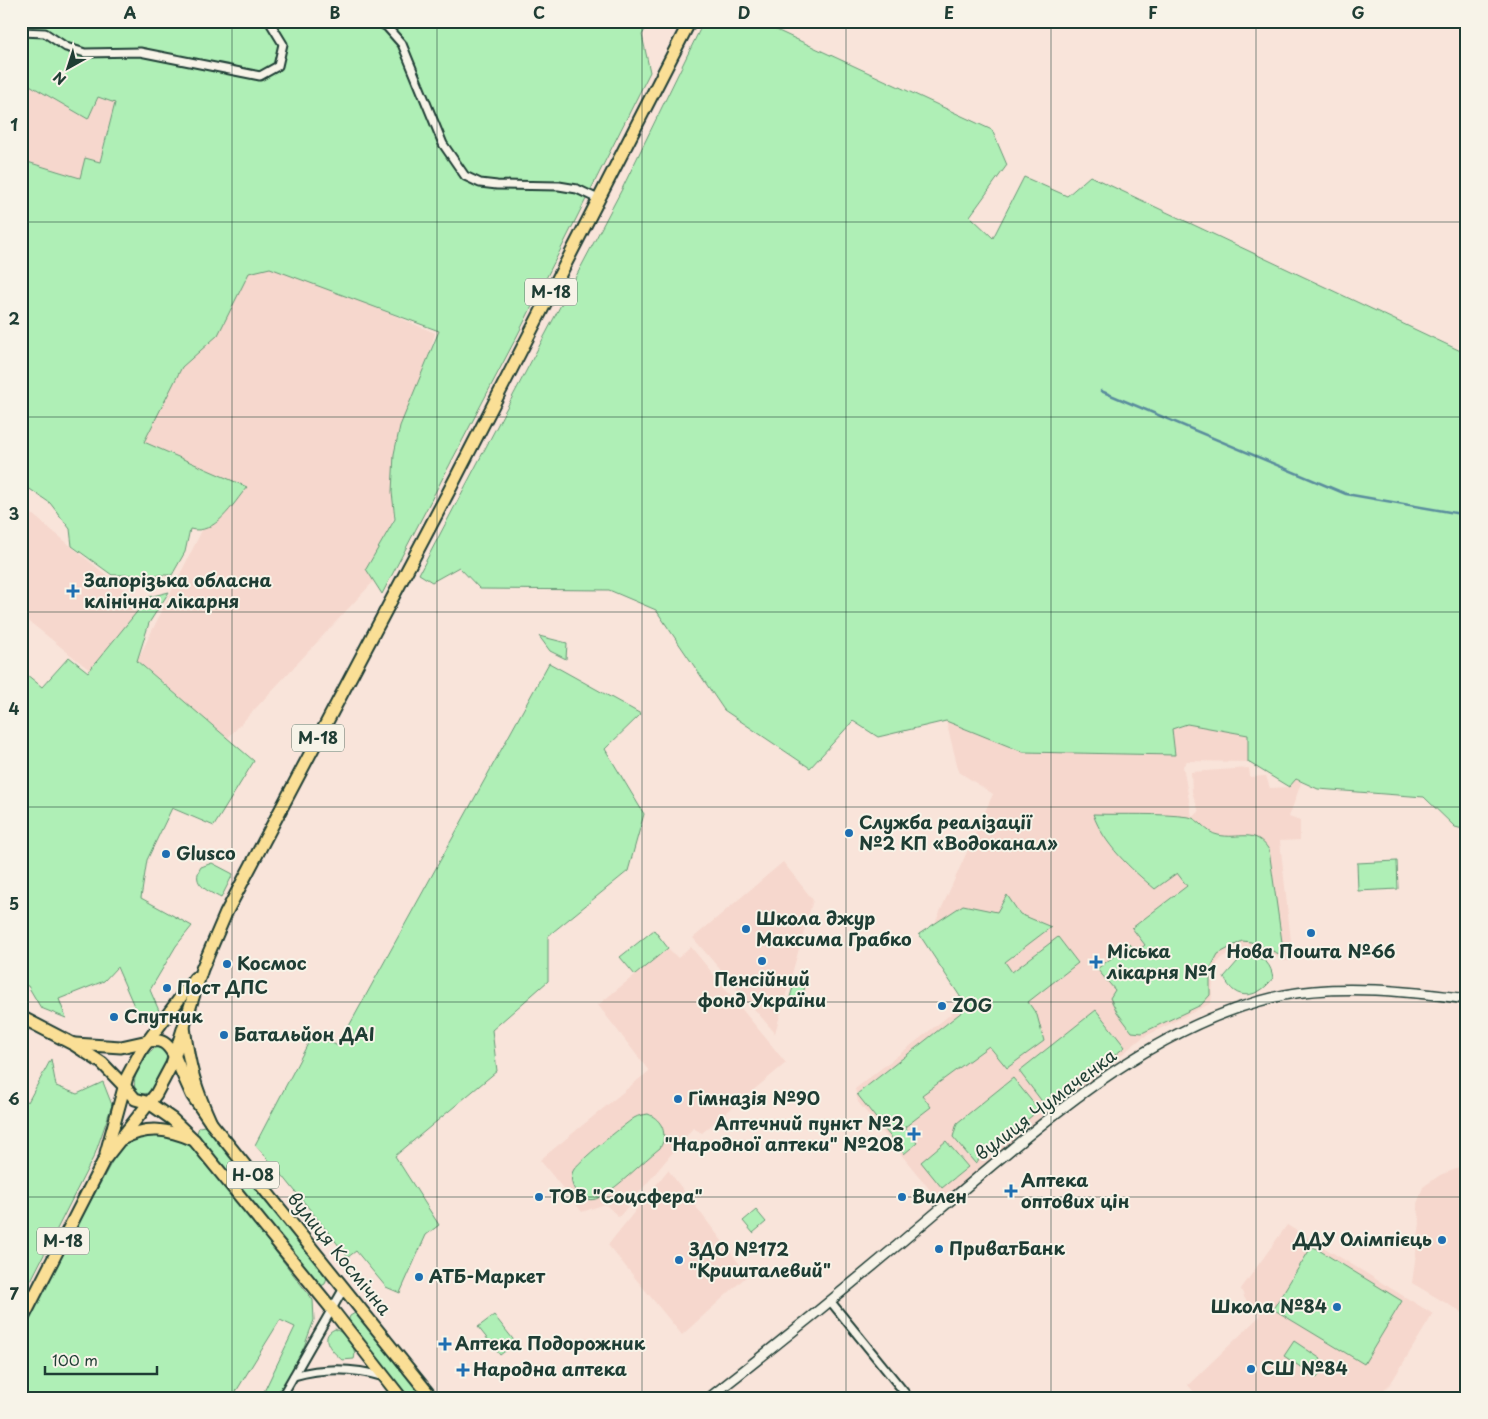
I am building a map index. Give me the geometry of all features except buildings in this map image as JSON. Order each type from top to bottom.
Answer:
[{"type":"main road","name":"М-18","points":[[21,1322],[104,1160],[149,1103],[172,1064],[202,969],[226,913],[444,499],[690,21]]},
{"type":"main road","name":"М-18","points":[[104,1160],[127,1077],[148,1041],[202,969]]},
{"type":"main road","name":"Н-08","points":[[21,1017],[73,1044],[102,1063],[135,1099],[149,1103],[172,1119],[194,1140],[331,1308],[401,1398]]},
{"type":"main road","points":[[184,1022],[188,1064],[196,1090],[211,1123]]},
{"type":"main road","name":"Н-08","points":[[73,1044],[116,1047],[158,1040],[164,1042],[174,1055]]},
{"type":"main road","name":"вулиця Космічна","points":[[174,1055],[192,1095],[211,1123],[432,1398]]},
{"type":"main road","points":[[119,1140],[134,1132],[152,1129],[170,1130],[194,1140]]},
{"type":"street","points":[[21,32],[45,33],[66,47],[85,53],[140,52],[260,76],[278,66],[283,44],[269,21]]},
{"type":"street","points":[[376,21],[387,27],[402,44],[444,144],[465,176],[480,183],[497,185],[559,186],[577,189],[598,199]]},
{"type":"street","name":"вулиця Чумаченка","points":[[709,1398],[831,1302],[1049,1119],[1161,1042],[1222,1012],[1285,995],[1366,989],[1467,999]]},
{"type":"street","points":[[281,1398],[344,1288]]},
{"type":"street","points":[[831,1302],[909,1398]]},
{"type":"street","points":[[294,1376],[334,1369],[356,1370],[385,1378]]},
{"type":"shaded area","points":[[21,80],[88,119],[98,97],[115,103],[99,162],[80,178],[21,160]]},
{"type":"shaded area","points":[[232,245],[435,333],[404,444],[409,469],[373,582],[227,739],[137,661],[220,494],[132,442]]},
{"type":"shaded area","name":"Запорізька обласна клінічна лікарня","points":[[21,505],[150,611],[97,676],[26,619],[21,625]]},
{"type":"shaded area","points":[[946,721],[1023,752],[1175,755],[1172,729],[1187,724],[1248,735],[1248,762],[1187,761],[1183,766],[1192,817],[1199,812],[1192,792],[1191,772],[1249,768],[1250,777],[1266,776],[1270,788],[1289,787],[1296,779],[1301,783],[1289,817],[1300,821],[1300,840],[1280,841],[1293,960],[1285,961],[1254,947],[1234,949],[1217,963],[1211,1003],[1142,1038],[940,1202],[858,1102],[855,1089],[974,996],[930,934],[993,794],[959,772]]},
{"type":"shaded area","points":[[783,862],[813,900],[775,1033],[693,938]]},
{"type":"shaded area","name":"Гімназія №90","points":[[691,947],[786,1063],[702,1133],[693,1128],[619,1217],[605,1204],[582,1212],[540,1160],[649,1071],[598,1005],[668,948],[678,958]]},
{"type":"shaded area","name":"ДДУ Олімпієць","points":[[1459,1168],[1467,1169],[1466,1315],[1412,1283],[1420,1223],[1417,1204],[1423,1187],[1440,1175]]},
{"type":"shaded area","name":"ЗДО №172 \"Кришталевий\"","points":[[668,1170],[748,1275],[682,1335],[608,1245]]},
{"type":"shaded area","name":"Школа №84","points":[[1287,1225],[1433,1314],[1391,1383],[1376,1398],[1199,1398],[1188,1385],[1261,1315],[1245,1299],[1241,1289]]},
{"type":"green space","points":[[21,21],[650,21],[642,35],[650,72],[516,338],[382,594],[366,569],[395,519],[392,492],[394,454],[400,426],[439,331],[270,268],[249,273],[218,335],[182,367],[144,442],[247,487],[223,517],[215,523],[199,530],[190,529],[185,552],[172,575],[112,575],[72,546],[70,529],[50,503],[21,483],[21,160],[80,178],[85,158],[100,162],[115,103],[98,97],[88,119],[21,80]]},
{"type":"green space","points":[[704,21],[757,21],[992,130],[1007,165],[970,216],[993,238],[1024,177],[1067,196],[1090,176],[1467,354],[1467,830],[1455,827],[1424,797],[1318,789],[1296,779],[1289,787],[1248,762],[1248,735],[1187,724],[1172,729],[1175,755],[1023,752],[946,721],[878,737],[853,721],[810,768],[724,710],[656,610],[609,590],[480,589],[459,567],[432,582],[419,574],[621,191]]},
{"type":"green space","points":[[169,592],[149,623],[137,661],[254,761],[214,826],[172,808],[147,860],[141,898],[192,926],[176,946],[150,990],[160,1013],[141,1022],[117,967],[104,981],[59,999],[66,1018],[41,1008],[28,986],[21,984],[21,670],[42,687],[69,657],[88,672],[149,597]]},
{"type":"green space","points":[[539,636],[567,643],[566,659],[550,651]]},
{"type":"green space","points":[[549,663],[641,714],[605,749],[644,814],[628,871],[548,936],[548,981],[492,1030],[497,1071],[395,1156],[439,1225],[426,1235],[400,1293],[386,1287],[356,1251],[348,1257],[279,1171],[255,1145],[313,1034],[338,1046]]},
{"type":"green space","points":[[1093,814],[1189,817],[1214,834],[1252,836],[1264,843],[1269,850],[1284,956],[1251,942],[1242,941],[1218,954],[1210,969],[1210,995],[1201,1005],[1142,1033],[1132,1032],[1117,1012],[1110,998],[1115,990],[1097,969],[1130,944],[1136,952],[1145,945],[1132,928],[1187,886],[1177,873],[1155,889],[1127,864],[1111,846]]},
{"type":"green space","points":[[1397,861],[1398,889],[1358,891],[1357,863]]},
{"type":"green space","points":[[212,863],[233,874],[221,898],[211,893],[199,882],[198,873],[201,867]]},
{"type":"green space","points":[[1007,895],[1020,914],[1051,927],[1005,962],[1012,972],[1058,937],[1078,963],[1028,1002],[1037,1015],[1044,1041],[1007,1068],[989,1046],[922,1095],[931,1107],[905,1127],[917,1143],[904,1154],[857,1094],[963,1011],[965,1004],[919,934],[963,905],[997,912]]},
{"type":"green space","points":[[654,930],[668,948],[635,975],[620,957]]},
{"type":"green space","points":[[1252,957],[1267,963],[1273,978],[1261,990],[1247,995],[1241,994],[1234,991],[1224,977],[1238,961]]},
{"type":"green space","points":[[795,980],[806,983],[800,1004],[789,1001]]},
{"type":"green space","points":[[1096,1010],[1125,1047],[1047,1108],[1019,1071]]},
{"type":"green space","points":[[158,1047],[166,1052],[169,1061],[151,1093],[139,1094],[135,1089],[134,1083],[136,1075],[143,1060],[153,1049]]},
{"type":"green space","points":[[51,1059],[56,1086],[77,1094],[103,1082],[112,1105],[95,1154],[21,1300],[21,1099],[28,1102]]},
{"type":"green space","points":[[1013,1078],[1039,1110],[975,1163],[953,1137],[957,1123]]},
{"type":"green space","points":[[648,1114],[657,1120],[663,1128],[664,1138],[660,1148],[623,1181],[600,1197],[588,1199],[578,1194],[574,1189],[571,1177],[576,1166],[634,1118]]},
{"type":"green space","points":[[205,1126],[327,1277],[325,1284],[321,1286],[317,1283],[201,1139],[197,1133],[199,1127]]},
{"type":"green space","points":[[175,1134],[194,1146],[313,1300],[314,1320],[296,1368],[281,1398],[261,1398],[295,1327],[280,1320],[232,1398],[21,1398],[21,1329],[120,1147],[137,1135]]},
{"type":"green space","points":[[946,1141],[968,1167],[942,1188],[921,1162]]},
{"type":"green space","points":[[756,1210],[766,1222],[753,1233],[743,1221]]},
{"type":"green space","points":[[1312,1246],[1402,1301],[1364,1364],[1273,1309]]},
{"type":"green space","points":[[355,1313],[360,1315],[426,1398],[410,1398],[348,1321],[350,1316]]},
{"type":"green space","points":[[494,1315],[516,1343],[500,1355],[478,1327]]},
{"type":"green space","points":[[335,1329],[350,1341],[354,1350],[354,1359],[342,1360],[331,1349],[327,1336]]},
{"type":"green space","points":[[1294,1341],[1327,1363],[1317,1378],[1284,1356]]},
{"type":"waterway","points":[[1101,391],[1346,494],[1467,515]]},
{"type":"place","name":"Запорізька обласна клінічна лікарня","points":[[73,591]]},
{"type":"place","name":"Служба реалізації №2 КП «Водоканал»","points":[[849,833]]},
{"type":"place","name":"Glusco","points":[[166,854]]},
{"type":"place","name":"Школа джур Максима Грабко","points":[[746,929]]},
{"type":"place","name":"Нова Пошта №66","points":[[1311,933]]},
{"type":"place","name":"Пенсійний фонд України","points":[[762,961]]},
{"type":"place","name":"Міська лікарня №1","points":[[1096,962]]},
{"type":"place","name":"Космос","points":[[227,964]]},
{"type":"place","name":"Пост ДПС","points":[[167,988]]},
{"type":"place","name":"ZOG","points":[[942,1006]]},
{"type":"place","name":"Спутник","points":[[114,1017]]},
{"type":"place","name":"Батальйон ДАI","points":[[224,1035]]},
{"type":"place","name":"Гімназія №90","points":[[678,1099]]},
{"type":"place","name":"Аптечний пункт №2 \"Народної аптеки\" №208","points":[[914,1134]]},
{"type":"place","name":"Аптека оптових цін","points":[[1011,1191]]},
{"type":"place","name":"ТОВ \"Соцсфера\"","points":[[539,1197]]},
{"type":"place","name":"Вилен","points":[[902,1197]]},
{"type":"place","name":"ДДУ Олімпієць","points":[[1442,1240]]},
{"type":"place","name":"ПриватБанк","points":[[939,1249]]},
{"type":"place","name":"ЗДО №172 \"Кришталевий\"","points":[[679,1260]]},
{"type":"place","name":"АТБ-Маркет","points":[[419,1277]]},
{"type":"place","name":"Школа №84","points":[[1337,1307]]},
{"type":"place","name":"Аптека Подорожник","points":[[445,1344]]},
{"type":"place","name":"СШ №84","points":[[1251,1369]]},
{"type":"place","name":"Народна аптека","points":[[463,1370]]}]
